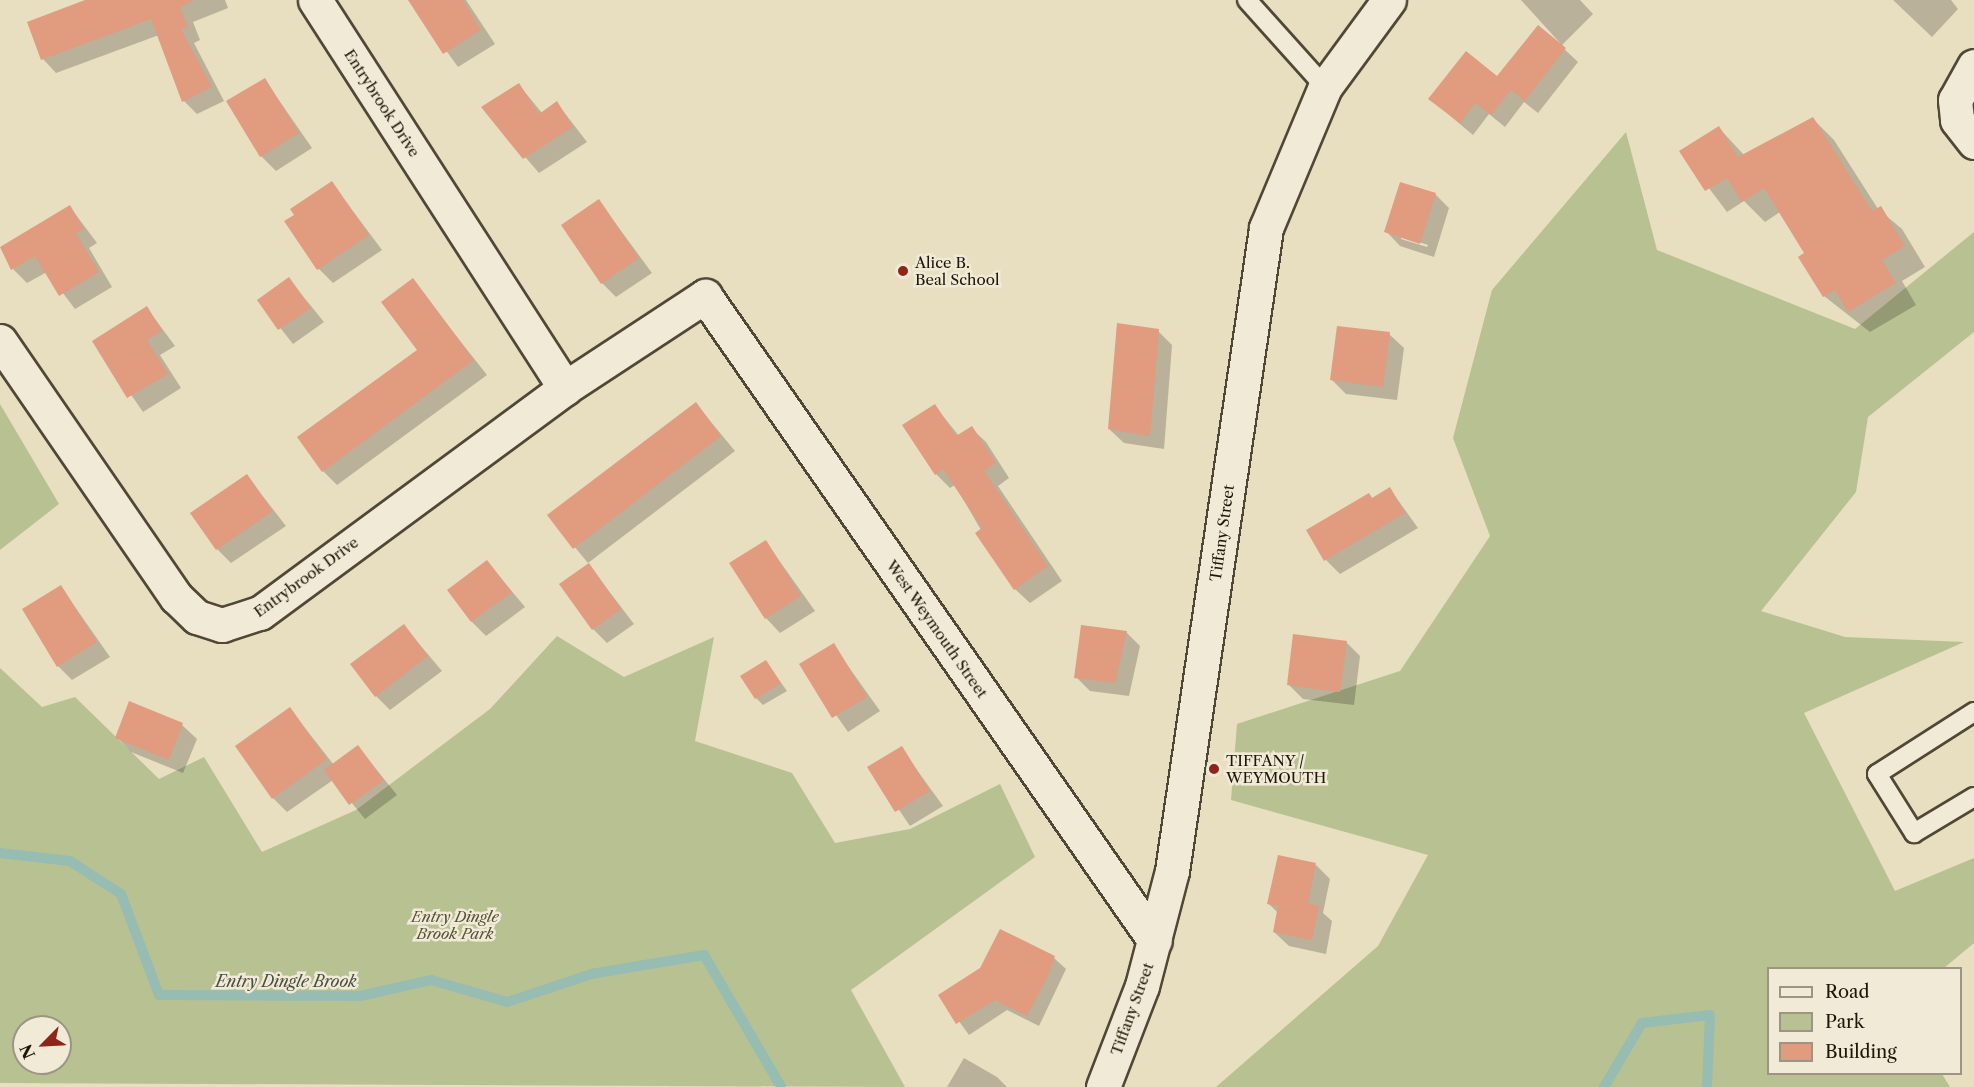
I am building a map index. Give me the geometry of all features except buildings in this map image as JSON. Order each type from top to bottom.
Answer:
[{"type":"street","name":"Entrybrook Drive","points":[[315,0],[566,388]]},
{"type":"street","name":"Tiffany Street","points":[[1103,1087],[1155,941],[1190,766],[1257,271],[1272,206],[1325,87],[1389,0]]},
{"type":"street","points":[[1974,66],[1961,80],[1955,100],[1957,120],[1974,142]]},
{"type":"street","name":"Entrybrook Drive","points":[[0,341],[176,597],[197,617],[222,625],[261,613],[566,388],[705,296],[719,315]]},
{"type":"street","name":"West Weymouth Street","points":[[719,315],[1155,941]]},
{"type":"lane","points":[[1247,0],[1325,87]]},
{"type":"lane","points":[[1974,712],[1877,774],[1914,833],[1974,797]]},
{"type":"green space","points":[[1626,132],[1657,250],[1855,329],[1974,232],[1974,332],[1868,417],[1856,492],[1761,611],[1845,637],[1964,642],[1804,713],[1895,891],[1974,858],[1974,943],[1945,967],[1767,967],[1767,1075],[1943,1075],[1950,1087],[1216,1087],[1378,946],[1428,855],[1231,800],[1237,724],[1400,671],[1490,536],[1453,438],[1492,290]]},
{"type":"green space","points":[[0,404],[59,504],[0,550]]},
{"type":"green space","name":"Entry Dingle Brook Park","points":[[557,636],[624,677],[714,637],[695,741],[792,773],[835,843],[910,829],[1000,784],[1035,857],[851,990],[905,1087],[0,1083],[0,668],[42,707],[75,697],[159,779],[204,757],[262,852],[356,810],[490,709]]},
{"type":"waterway","name":"Entry Dingle Brook","points":[[0,853],[70,861],[121,894],[159,995],[360,996],[431,980],[507,1002],[591,974],[704,955],[781,1087]]},
{"type":"waterway","name":"Entry Dingle Brook","points":[[1604,1087],[1642,1023],[1710,1015],[1707,1087]]},
{"type":"place","name":"Alice B. Beal School","points":[[903,271]]},
{"type":"place","name":"TIFFANY / WEYMOUTH","points":[[1214,769]]}]
